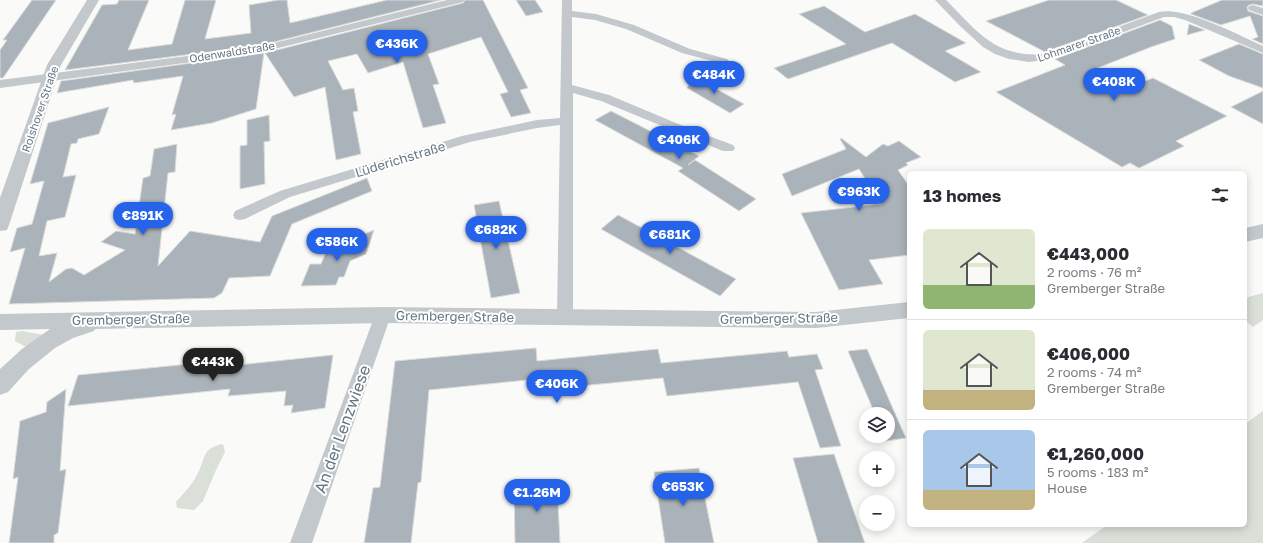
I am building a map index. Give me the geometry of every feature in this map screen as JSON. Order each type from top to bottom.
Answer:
[{"type":"street","name":"Rolshover Straße","points":[[0,225],[54,65],[93,0]]},
{"type":"street","name":"Odenwaldstraße","points":[[0,84],[258,50],[459,0]]},
{"type":"street","name":"Lohmarer Straße","points":[[940,0],[990,47],[1014,58],[1030,60],[1047,57],[1163,14],[1174,14],[1189,18],[1263,50]]},
{"type":"street","points":[[565,318],[566,6],[636,30],[686,51],[723,61]]},
{"type":"street","points":[[566,87],[605,98],[728,148]]},
{"type":"street","name":"Lüderichstraße","points":[[240,215],[285,194],[467,139],[537,124],[566,121]]},
{"type":"street","points":[[1247,235],[1263,231]]},
{"type":"street","name":"Gremberger Straße","points":[[0,322],[383,315],[816,320],[907,310]]},
{"type":"street","name":"An der Lenzwiese","points":[[301,543],[383,315]]},
{"type":"street","points":[[0,385],[8,375],[30,356],[55,338],[65,332],[103,320]]},
{"type":"shaded area","points":[[1263,293],[1263,320],[1253,327],[1247,322],[1247,297]]},
{"type":"shaded area","points":[[22,331],[44,335],[28,348],[15,341],[16,332]]},
{"type":"shaded area","points":[[1263,411],[1263,543],[1082,543],[1104,527],[1247,527],[1247,423]]},
{"type":"shaded area","points":[[223,444],[225,452],[203,501],[194,510],[177,508],[176,502],[195,479],[207,451]]},
{"type":"building","points":[[32,0],[56,0],[3,78],[0,78],[0,50],[7,40],[3,40]]},
{"type":"building","points":[[119,0],[149,0],[128,50],[172,44],[185,0],[216,0],[205,39],[251,33],[249,5],[278,0],[287,0],[290,23],[387,0],[441,0],[258,46],[65,70],[102,5],[117,4]]},
{"type":"building","points":[[465,0],[483,0],[528,88],[520,90],[531,113],[511,117],[500,94],[508,92],[481,37],[428,54],[439,84],[433,85],[446,123],[423,128],[403,62],[368,73],[357,54],[328,61],[343,90],[354,88],[358,111],[353,112],[361,154],[336,160],[325,87],[294,97],[265,53],[463,3]]},
{"type":"building","points":[[516,0],[535,0],[543,12],[526,16]]},
{"type":"building","points":[[1049,0],[1116,0],[1148,15],[1045,52],[986,21]]},
{"type":"building","points":[[1222,0],[1263,0],[1263,6],[1253,4],[1247,7],[1248,11],[1263,16],[1263,44],[1252,39],[1258,37],[1250,16],[1221,25],[1191,14]]},
{"type":"building","points":[[824,6],[865,32],[915,14],[966,43],[945,51],[981,72],[955,82],[892,43],[788,79],[774,68],[846,44],[799,14]]},
{"type":"building","points":[[1160,20],[1172,26],[1175,39],[1095,69],[1122,90],[1153,78],[1227,116],[1176,141],[1184,146],[1139,168],[1130,163],[1122,167],[996,92],[1065,65],[1055,59]]},
{"type":"building","points":[[1189,24],[1205,30],[1187,35]]},
{"type":"building","points":[[1239,44],[1263,54],[1263,88],[1229,76],[1199,60]]},
{"type":"building","points":[[264,53],[256,109],[212,123],[171,130],[176,114],[172,115],[183,76],[134,83],[133,80],[57,93],[61,81]]},
{"type":"building","points":[[693,76],[744,104],[730,113],[687,88]]},
{"type":"building","points":[[1263,91],[1263,124],[1231,107]]},
{"type":"building","points":[[109,107],[99,134],[78,139],[77,143],[71,144],[63,177],[76,175],[65,217],[47,221],[39,256],[57,253],[49,282],[66,269],[72,268],[84,275],[125,250],[101,242],[116,231],[135,234],[143,178],[150,176],[154,149],[177,144],[175,172],[168,173],[158,266],[190,231],[260,242],[272,216],[367,178],[372,191],[292,224],[270,276],[229,278],[222,293],[214,298],[9,304],[25,248],[10,252],[17,228],[32,224],[44,181],[30,184],[48,123]]},
{"type":"building","points":[[611,111],[699,156],[688,165],[695,160],[756,199],[739,211],[678,171],[683,168],[595,120]]},
{"type":"building","points":[[269,115],[270,141],[264,142],[265,184],[240,189],[240,146],[247,145],[247,120]]},
{"type":"building","points":[[841,138],[866,157],[883,144],[888,146],[899,141],[921,157],[906,163],[908,165],[898,170],[907,183],[907,255],[869,260],[883,284],[839,290],[801,213],[881,204],[859,169],[792,196],[782,174],[846,149],[840,139]]},
{"type":"building","points":[[499,201],[520,293],[491,298],[474,205]]},
{"type":"building","points":[[618,215],[736,279],[720,296],[601,229]]},
{"type":"building","points":[[374,230],[366,254],[350,261],[344,277],[339,277],[336,285],[301,286],[310,264],[321,264],[327,250]]},
{"type":"building","points":[[536,348],[537,361],[658,349],[661,363],[787,351],[789,357],[817,354],[823,369],[815,370],[841,446],[820,448],[798,382],[667,396],[663,378],[538,390],[537,379],[429,390],[421,482],[418,483],[411,543],[364,543],[373,488],[380,487],[395,361]]},
{"type":"building","points":[[867,349],[892,407],[872,407],[848,351]]},
{"type":"building","points":[[333,355],[325,408],[291,413],[293,405],[284,406],[286,391],[228,396],[230,389],[68,406],[78,375],[230,360],[229,363],[238,363],[238,365]]},
{"type":"building","points":[[66,389],[60,471],[66,469],[58,533],[54,535],[54,543],[9,543],[18,477],[13,479],[20,421],[46,412],[47,402]]},
{"type":"building","points":[[895,413],[906,438],[895,440]]},
{"type":"building","points":[[834,454],[859,526],[859,531],[861,531],[865,543],[818,543],[793,458]]},
{"type":"building","points":[[699,468],[714,543],[665,543],[654,472]]},
{"type":"building","points":[[557,481],[560,543],[515,543],[514,485]]}]
